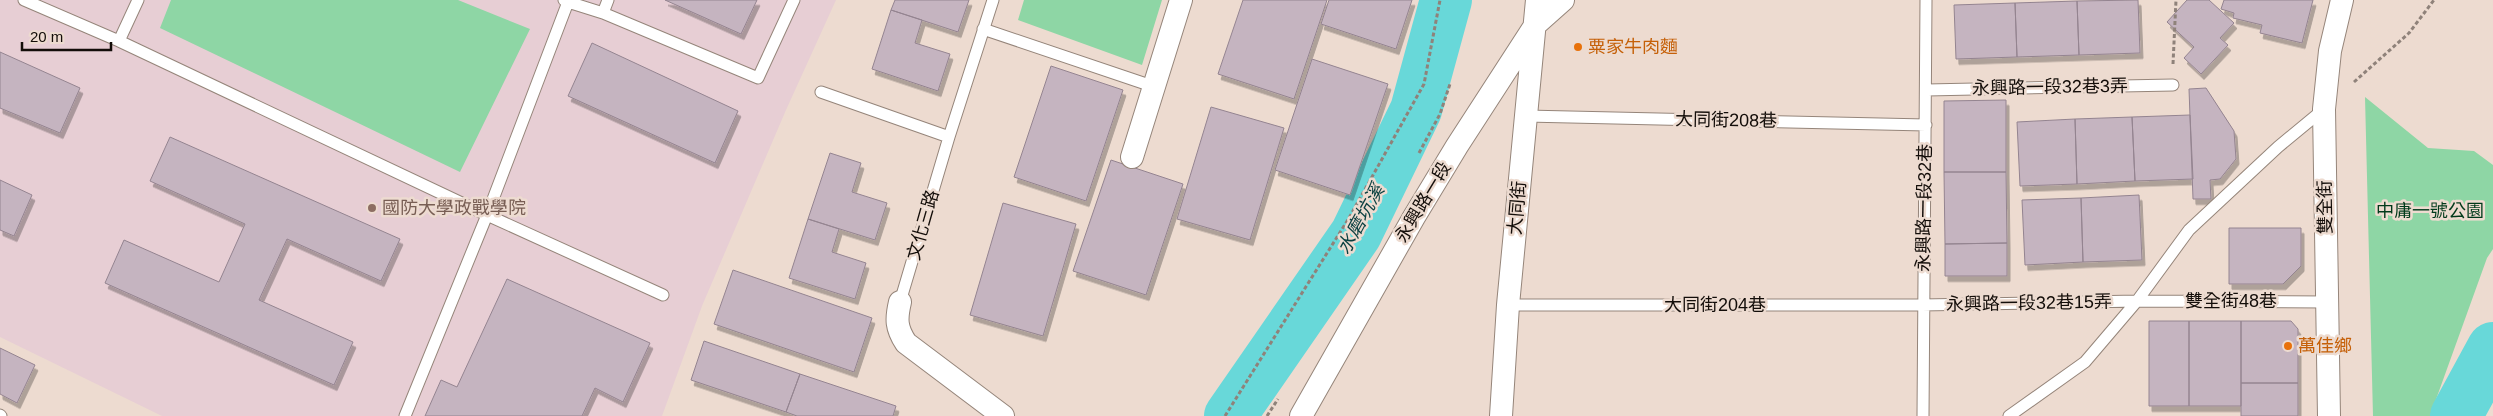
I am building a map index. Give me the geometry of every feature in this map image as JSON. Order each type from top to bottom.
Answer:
[{"type":"street","points":[[1132,156],[1182,0]]},
{"type":"street","name":"大同街","points":[[1501,416],[1508,305],[1537,0]]},
{"type":"street","name":"永興路一段","points":[[1301,416],[1414,217],[1536,24],[1562,0]]},
{"type":"street","name":"雙全街","points":[[2329,416],[2324,109],[2330,51],[2342,0]]},
{"type":"street","name":"文化三路","points":[[900,302],[897,330],[906,342],[995,414]]},
{"type":"lane","points":[[24,0],[119,41],[487,215],[663,295]]},
{"type":"lane","points":[[119,41],[138,0]]},
{"type":"lane","points":[[602,14],[608,0]]},
{"type":"lane","points":[[405,416],[487,215],[566,1],[758,78],[794,0]]},
{"type":"lane","name":"文化三路","points":[[900,302],[949,136],[993,0]]},
{"type":"lane","name":"永興路一段32巷","points":[[1923,416],[1922,305],[1927,90],[1926,0]]},
{"type":"lane","points":[[983,29],[1155,87]]},
{"type":"lane","name":"永興路一段32巷3弄","points":[[1927,90],[2172,85]]},
{"type":"lane","points":[[821,92],[949,136]]},
{"type":"lane","points":[[2009,416],[2086,362],[2189,230],[2278,147],[2324,109]]},
{"type":"lane","name":"大同街208巷","points":[[1526,116],[1926,125]]},
{"type":"lane","name":"雙全街48巷","points":[[2136,300],[2326,302]]},
{"type":"lane","name":"永興路一段32巷15弄","points":[[1922,305],[2136,300]]},
{"type":"lane","name":"大同街204巷","points":[[1508,305],[1922,305]]},
{"type":"path","points":[[1225,416],[1349,218],[1424,84],[1440,0]]},
{"type":"path","points":[[2172,85],[2176,0]]},
{"type":"path","points":[[2324,109],[2408,33],[2434,0]]},
{"type":"shaded area","name":"國防大學政戰學院","points":[[0,0],[836,0],[786,110],[702,306],[662,416],[162,416],[0,337]]},
{"type":"green space","points":[[171,0],[458,0],[530,29],[460,172],[160,28]]},
{"type":"green space","points":[[1024,0],[1162,0],[1142,65],[1018,20]]},
{"type":"green space","name":"中庸一號公園","points":[[2365,97],[2428,148],[2474,151],[2493,165],[2493,249],[2487,258],[2430,416],[2373,416]]},
{"type":"building","points":[[665,0],[757,0],[741,34]]},
{"type":"building","points":[[895,0],[969,0],[958,32],[891,10]]},
{"type":"building","points":[[1243,0],[1327,0],[1294,99],[1218,74]]},
{"type":"building","points":[[1329,0],[1412,0],[1396,49],[1321,24]]},
{"type":"building","points":[[2138,0],[2140,53],[2079,55],[2077,1]]},
{"type":"building","points":[[2187,0],[2209,0],[2234,23],[2220,38],[2228,45],[2201,74],[2184,58],[2194,47],[2167,22]]},
{"type":"building","points":[[2224,0],[2313,0],[2302,43],[2260,33],[2262,25],[2233,18],[2234,13],[2221,9]]},
{"type":"building","points":[[2077,1],[2079,55],[2017,57],[2015,3]]},
{"type":"building","points":[[2015,3],[2017,57],[1956,59],[1954,5]]},
{"type":"building","points":[[891,10],[922,20],[915,43],[950,54],[938,91],[872,69]]},
{"type":"building","points":[[592,43],[738,111],[715,163],[568,96]]},
{"type":"building","points":[[0,52],[80,88],[60,133],[0,108]]},
{"type":"building","points":[[1312,59],[1388,84],[1350,195],[1275,170]]},
{"type":"building","points":[[1051,66],[1123,90],[1086,201],[1014,177]]},
{"type":"building","points":[[2206,88],[2234,131],[2236,159],[2220,179],[2210,180],[2211,199],[2193,199],[2189,89]]},
{"type":"building","points":[[2006,100],[2006,172],[1944,172],[1944,101]]},
{"type":"building","points":[[1211,107],[1284,128],[1250,240],[1177,219]]},
{"type":"building","points":[[2190,115],[2193,179],[2135,181],[2132,117]]},
{"type":"building","points":[[2132,117],[2135,181],[2077,184],[2075,119]]},
{"type":"building","points":[[2075,119],[2077,184],[2020,186],[2017,122]]},
{"type":"building","points":[[170,137],[400,239],[381,281],[287,239],[259,300],[353,342],[334,385],[105,283],[124,240],[219,282],[245,224],[150,181]]},
{"type":"building","points":[[830,153],[861,163],[852,192],[887,203],[875,240],[808,219]]},
{"type":"building","points":[[1111,160],[1183,184],[1146,295],[1073,271]]},
{"type":"building","points":[[1944,172],[2006,172],[2007,243],[1945,244]]},
{"type":"building","points":[[0,180],[32,195],[14,236],[0,230]]},
{"type":"building","points":[[2139,195],[2142,260],[2083,262],[2081,198]]},
{"type":"building","points":[[2081,198],[2083,262],[2025,265],[2022,200]]},
{"type":"building","points":[[1003,203],[1076,224],[1043,336],[970,315]]},
{"type":"building","points":[[808,219],[839,229],[832,252],[866,263],[855,299],[789,278]]},
{"type":"building","points":[[2229,228],[2301,228],[2301,266],[2283,284],[2229,284]]},
{"type":"building","points":[[2007,243],[2007,276],[1945,276],[1945,244]]},
{"type":"building","points":[[733,270],[872,318],[854,372],[714,324]]},
{"type":"building","points":[[507,279],[650,343],[623,402],[595,388],[582,416],[425,416],[441,380],[457,387]]},
{"type":"building","points":[[2149,321],[2189,321],[2189,406],[2149,406]]},
{"type":"building","points":[[2189,321],[2241,321],[2241,406],[2189,406]]},
{"type":"building","points":[[2241,321],[2291,321],[2298,329],[2298,383],[2241,383]]},
{"type":"building","points":[[704,341],[800,374],[786,412],[691,380]]},
{"type":"building","points":[[0,348],[35,365],[17,403],[0,394]]},
{"type":"building","points":[[800,374],[896,406],[893,416],[797,416],[786,412]]},
{"type":"building","points":[[2241,383],[2298,383],[2298,416],[2241,416]]},
{"type":"waterway","name":"水磨坑溪","points":[[1230,416],[1356,234],[1416,110],[1446,0]]},
{"type":"waterway","points":[[2456,416],[2493,348]]},
{"type":"place","name":"粟家牛肉麵","points":[[1578,47]]},
{"type":"place","name":"國防大學政戰學院","points":[[372,208]]},
{"type":"place","name":"萬佳鄉","points":[[2288,346]]}]
